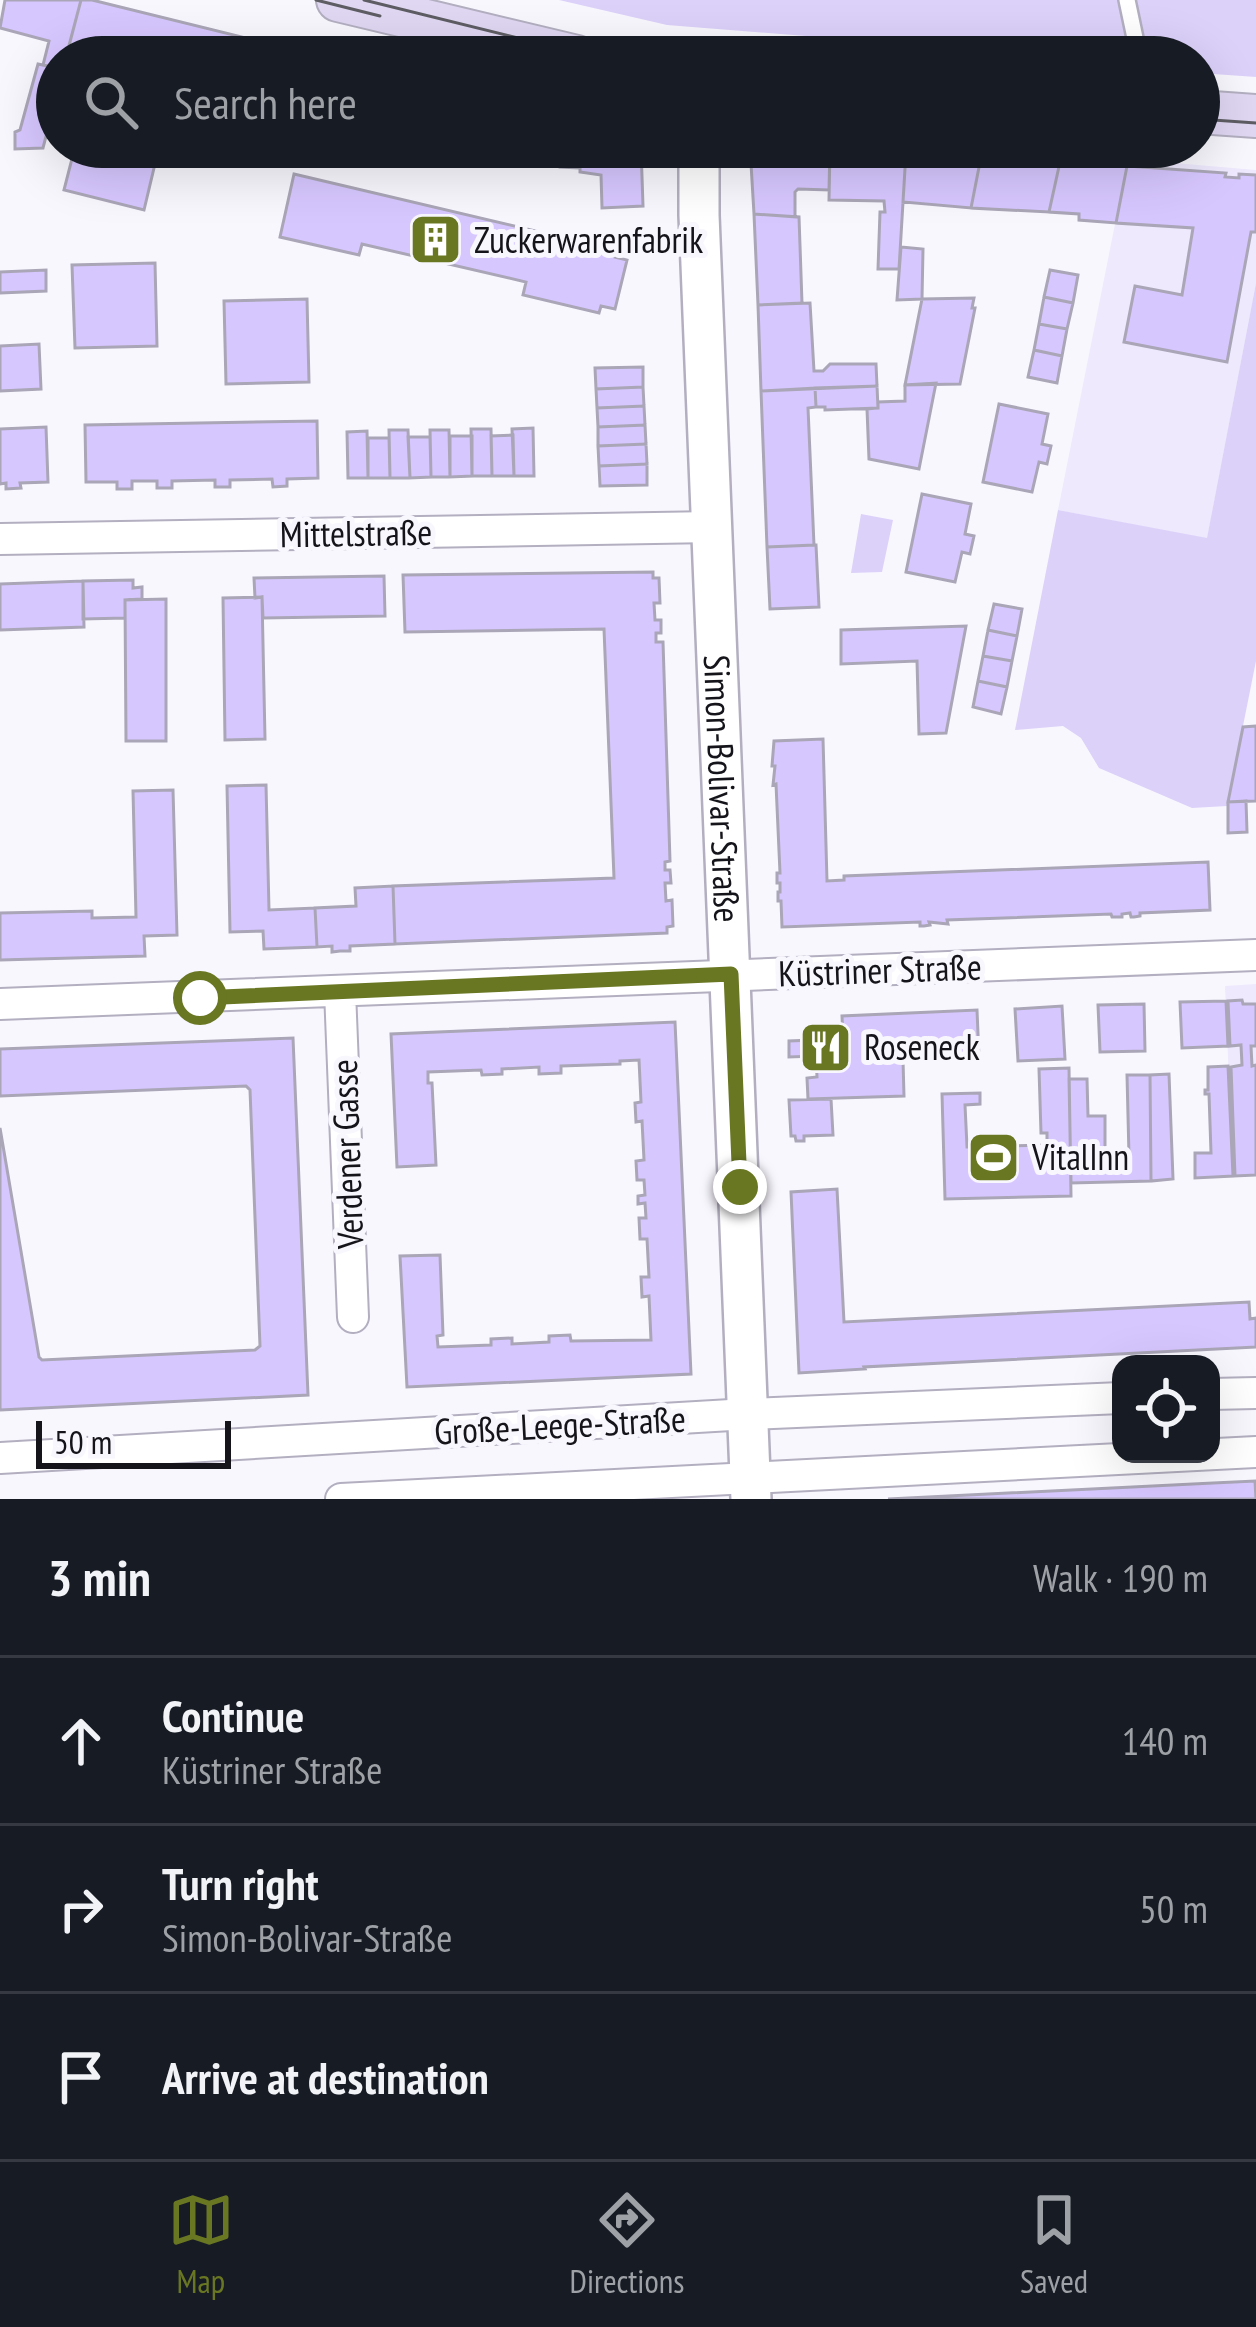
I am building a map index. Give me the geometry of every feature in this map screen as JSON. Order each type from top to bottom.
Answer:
[{"type":"main road","points":[[338,0],[489,36]]},
{"type":"main road","points":[[1220,113],[1256,116]]},
{"type":"street","name":"Simon-Bolivar-Straße","points":[[699,168],[750,1488]]},
{"type":"street","name":"Mittelstraße","points":[[0,539],[713,527]]},
{"type":"street","name":"Küstriner Straße","points":[[0,1004],[1256,955]]},
{"type":"street","name":"Verdener Gasse","points":[[340,991],[353,1317]]},
{"type":"street","points":[[1220,1394],[1256,1393]]},
{"type":"street","name":"Große-Leege-Straße","points":[[0,1458],[748,1414],[1112,1398]]},
{"type":"street","name":"Große-Leege-Straße","points":[[341,1499],[750,1488],[1256,1452]]},
{"type":"lane","points":[[1127,0],[1135,36]]},
{"type":"shaded area","points":[[559,0],[1256,0],[1256,77],[1220,74],[1220,36],[806,36],[667,25]]},
{"type":"shaded area","points":[[1126,168],[1256,170],[1256,283],[1207,539],[1058,510]]},
{"type":"shaded area","points":[[1256,283],[1256,661],[1227,806],[1192,808],[1099,768],[1081,738],[1063,726],[1015,730],[1058,510],[1207,538]]},
{"type":"shaded area","points":[[861,514],[893,520],[882,572],[851,573]]},
{"type":"shaded area","points":[[1256,984],[1256,1175],[1233,1176],[1225,986]]},
{"type":"building","points":[[5,0],[81,0],[72,36],[36,38],[0,28]]},
{"type":"building","points":[[81,0],[92,0],[238,36],[72,36]]},
{"type":"building","points":[[36,71],[36,148],[15,149],[15,132],[20,130]]},
{"type":"building","points":[[70,168],[154,168],[144,210],[64,190]]},
{"type":"building","points":[[580,168],[642,168],[643,206],[602,208],[601,175],[580,172]]},
{"type":"building","points":[[751,168],[830,168],[829,190],[795,192],[795,217],[754,214]]},
{"type":"building","points":[[830,168],[905,168],[899,269],[878,269],[884,201],[829,200]]},
{"type":"building","points":[[905,168],[979,168],[971,208],[903,202]]},
{"type":"building","points":[[979,168],[1059,168],[1049,212],[971,208]]},
{"type":"building","points":[[1059,168],[1127,168],[1116,223],[1049,212]]},
{"type":"building","points":[[1127,168],[1226,173],[1225,177],[1239,178],[1239,174],[1256,175],[1256,232],[1251,232],[1227,362],[1124,342],[1135,286],[1182,295],[1193,228],[1116,223]]},
{"type":"building","name":"Zuckerwarenfabrik","points":[[294,174],[616,250],[615,257],[627,260],[615,309],[601,306],[599,313],[523,295],[526,282],[362,244],[359,255],[280,237]]},
{"type":"building","points":[[754,214],[799,217],[802,303],[758,305]]},
{"type":"building","points":[[901,247],[923,249],[922,299],[897,300]]},
{"type":"building","points":[[155,263],[157,346],[75,348],[72,265]]},
{"type":"building","points":[[46,270],[46,291],[0,293],[0,272]]},
{"type":"building","points":[[1050,270],[1078,275],[1073,303],[1044,297]]},
{"type":"building","points":[[1044,297],[1073,303],[1067,329],[1039,324]]},
{"type":"building","points":[[974,298],[960,384],[905,385],[922,299]]},
{"type":"building","points":[[307,299],[309,382],[226,384],[224,301]]},
{"type":"building","points":[[810,303],[814,371],[823,371],[830,364],[876,364],[877,386],[761,391],[758,305]]},
{"type":"building","points":[[1039,324],[1067,329],[1062,356],[1034,350]]},
{"type":"building","points":[[39,344],[41,389],[0,391],[0,346]]},
{"type":"building","points":[[1034,350],[1062,356],[1057,383],[1028,377]]},
{"type":"building","points":[[643,367],[643,387],[596,389],[595,368]]},
{"type":"building","points":[[936,383],[919,469],[869,459],[867,409],[878,408],[878,402],[905,401],[905,385]]},
{"type":"building","points":[[877,386],[878,408],[816,407],[815,388]]},
{"type":"building","points":[[643,387],[644,406],[597,408],[596,389]]},
{"type":"building","points":[[815,388],[816,407],[808,408],[814,545],[767,547],[761,391]]},
{"type":"building","points":[[999,404],[1048,414],[1042,444],[1051,446],[1047,464],[1039,462],[1032,492],[983,482]]},
{"type":"building","points":[[644,406],[645,425],[598,427],[597,408]]},
{"type":"building","points":[[317,421],[318,478],[287,479],[287,486],[273,487],[272,479],[230,480],[230,487],[215,487],[215,480],[172,481],[172,488],[157,488],[157,481],[132,481],[132,489],[117,489],[117,482],[86,482],[85,425]]},
{"type":"building","points":[[645,425],[646,444],[598,446],[598,427]]},
{"type":"building","points":[[46,427],[48,482],[20,483],[21,488],[6,489],[6,483],[0,484],[0,429]]},
{"type":"building","points":[[533,428],[534,476],[514,476],[512,429]]},
{"type":"building","points":[[471,429],[491,429],[492,476],[472,476]]},
{"type":"building","points":[[389,430],[408,430],[410,478],[390,478]]},
{"type":"building","points":[[430,430],[449,430],[450,477],[431,477]]},
{"type":"building","points":[[367,431],[368,478],[348,478],[347,432]]},
{"type":"building","points":[[513,435],[514,476],[492,476],[491,436]]},
{"type":"building","points":[[450,436],[472,436],[472,476],[450,477]]},
{"type":"building","points":[[408,437],[430,437],[431,477],[410,478]]},
{"type":"building","points":[[368,438],[389,438],[390,478],[368,478]]},
{"type":"building","points":[[646,444],[647,464],[599,466],[598,446]]},
{"type":"building","points":[[647,464],[647,485],[600,486],[599,466]]},
{"type":"building","points":[[922,494],[971,504],[965,534],[974,536],[970,554],[962,552],[955,582],[906,572]]},
{"type":"building","points":[[816,545],[819,607],[770,609],[767,547]]},
{"type":"building","points":[[653,572],[653,578],[659,578],[655,620],[661,620],[656,642],[663,642],[670,861],[665,862],[665,870],[670,870],[671,883],[665,883],[666,901],[672,900],[673,926],[667,927],[667,933],[395,944],[393,886],[614,878],[604,629],[405,632],[403,575]]},
{"type":"building","points":[[384,576],[385,616],[263,618],[262,597],[255,598],[254,578]]},
{"type":"building","points":[[133,580],[133,588],[142,587],[142,599],[125,600],[125,618],[83,619],[83,581]]},
{"type":"building","points":[[83,581],[84,627],[0,630],[0,584]]},
{"type":"building","points":[[262,597],[265,739],[225,740],[223,598]]},
{"type":"building","points":[[166,599],[166,741],[126,741],[125,600]]},
{"type":"building","points":[[994,604],[1022,609],[1017,636],[988,630]]},
{"type":"building","points":[[966,626],[946,733],[919,734],[917,661],[841,664],[841,630]]},
{"type":"building","points":[[988,630],[1017,636],[1012,661],[983,656]]},
{"type":"building","points":[[983,656],[1012,661],[1007,687],[978,681]]},
{"type":"building","points":[[978,681],[1007,687],[1001,714],[973,707]]},
{"type":"building","points":[[1256,726],[1256,801],[1228,802],[1243,727]]},
{"type":"building","points":[[823,739],[827,881],[844,880],[844,876],[1208,862],[1210,910],[1134,917],[1130,913],[1122,917],[947,920],[948,924],[924,926],[920,922],[782,927],[774,741]]},
{"type":"building","points":[[266,785],[269,910],[315,908],[317,947],[264,949],[263,931],[230,932],[227,786]]},
{"type":"building","points":[[173,790],[177,935],[144,936],[145,956],[0,960],[0,913],[92,911],[92,918],[136,917],[133,791]]},
{"type":"building","points":[[1246,801],[1247,832],[1228,833],[1228,802]]},
{"type":"building","points":[[393,886],[395,944],[350,946],[350,951],[332,952],[332,946],[317,947],[315,908],[356,906],[355,888]]},
{"type":"building","points":[[1226,1001],[1228,1046],[1182,1048],[1180,1002]]},
{"type":"building","points":[[1228,1001],[1256,1004],[1256,1046],[1251,1046],[1252,1066],[1256,1065],[1256,1175],[1235,1176],[1231,1067],[1242,1065],[1241,1045],[1230,1046]]},
{"type":"building","points":[[1144,1004],[1145,1051],[1100,1052],[1098,1005]]},
{"type":"building","points":[[1062,1006],[1065,1059],[1018,1061],[1015,1009]]},
{"type":"building","points":[[977,1010],[979,1057],[903,1060],[904,1096],[808,1099],[807,1078],[817,1077],[816,1056],[789,1057],[789,1041],[824,1036],[824,1040],[843,1039],[842,1016]]},
{"type":"building","points":[[675,1022],[691,1374],[407,1387],[400,1256],[440,1255],[443,1335],[437,1336],[438,1347],[491,1345],[491,1339],[512,1338],[512,1344],[549,1342],[549,1336],[570,1335],[571,1341],[651,1340],[649,1296],[642,1297],[641,1277],[649,1277],[647,1239],[640,1239],[639,1218],[646,1218],[645,1203],[638,1204],[638,1196],[645,1195],[644,1180],[637,1180],[636,1161],[644,1160],[642,1121],[636,1122],[635,1103],[641,1102],[639,1060],[561,1066],[561,1073],[539,1074],[539,1067],[482,1075],[481,1070],[428,1072],[436,1165],[397,1167],[391,1034]]},
{"type":"building","points":[[293,1038],[308,1395],[0,1410],[0,1128],[42,1360],[255,1350],[260,1346],[250,1090],[246,1086],[0,1096],[0,1049]]},
{"type":"building","points":[[1228,1066],[1233,1176],[1195,1178],[1195,1153],[1211,1153],[1209,1094],[1205,1094],[1208,1067]]},
{"type":"building","points":[[1069,1068],[1071,1196],[945,1199],[942,1094],[980,1093],[980,1104],[965,1105],[967,1147],[1047,1145],[1047,1133],[1041,1133],[1039,1069]]},
{"type":"building","points":[[1169,1074],[1173,1179],[1151,1181],[1150,1075]]},
{"type":"building","points":[[1127,1075],[1150,1075],[1151,1181],[1071,1183],[1069,1079],[1087,1079],[1088,1116],[1105,1116],[1105,1157],[1129,1156]]},
{"type":"building","points":[[831,1099],[833,1135],[804,1136],[804,1141],[796,1141],[791,1136],[789,1100]]},
{"type":"building","points":[[837,1189],[844,1322],[1249,1302],[1250,1319],[1256,1318],[1256,1347],[799,1373],[791,1192]]},
{"type":"building","points":[[1255,1481],[1256,1499],[888,1499],[1213,1483]]},
{"type":"tram line","points":[[316,0],[380,16]]},
{"type":"tram line","points":[[364,0],[510,36]]},
{"type":"tram line","points":[[1220,120],[1256,123]]},
{"type":"place","name":"Zuckerwarenfabrik","points":[[435,240]]},
{"type":"place","name":"Roseneck","points":[[825,1047]]},
{"type":"place","name":"VitalInn","points":[[993,1157]]},
{"type":"route","points":[[200,998],[731,974],[740,1187]]}]
